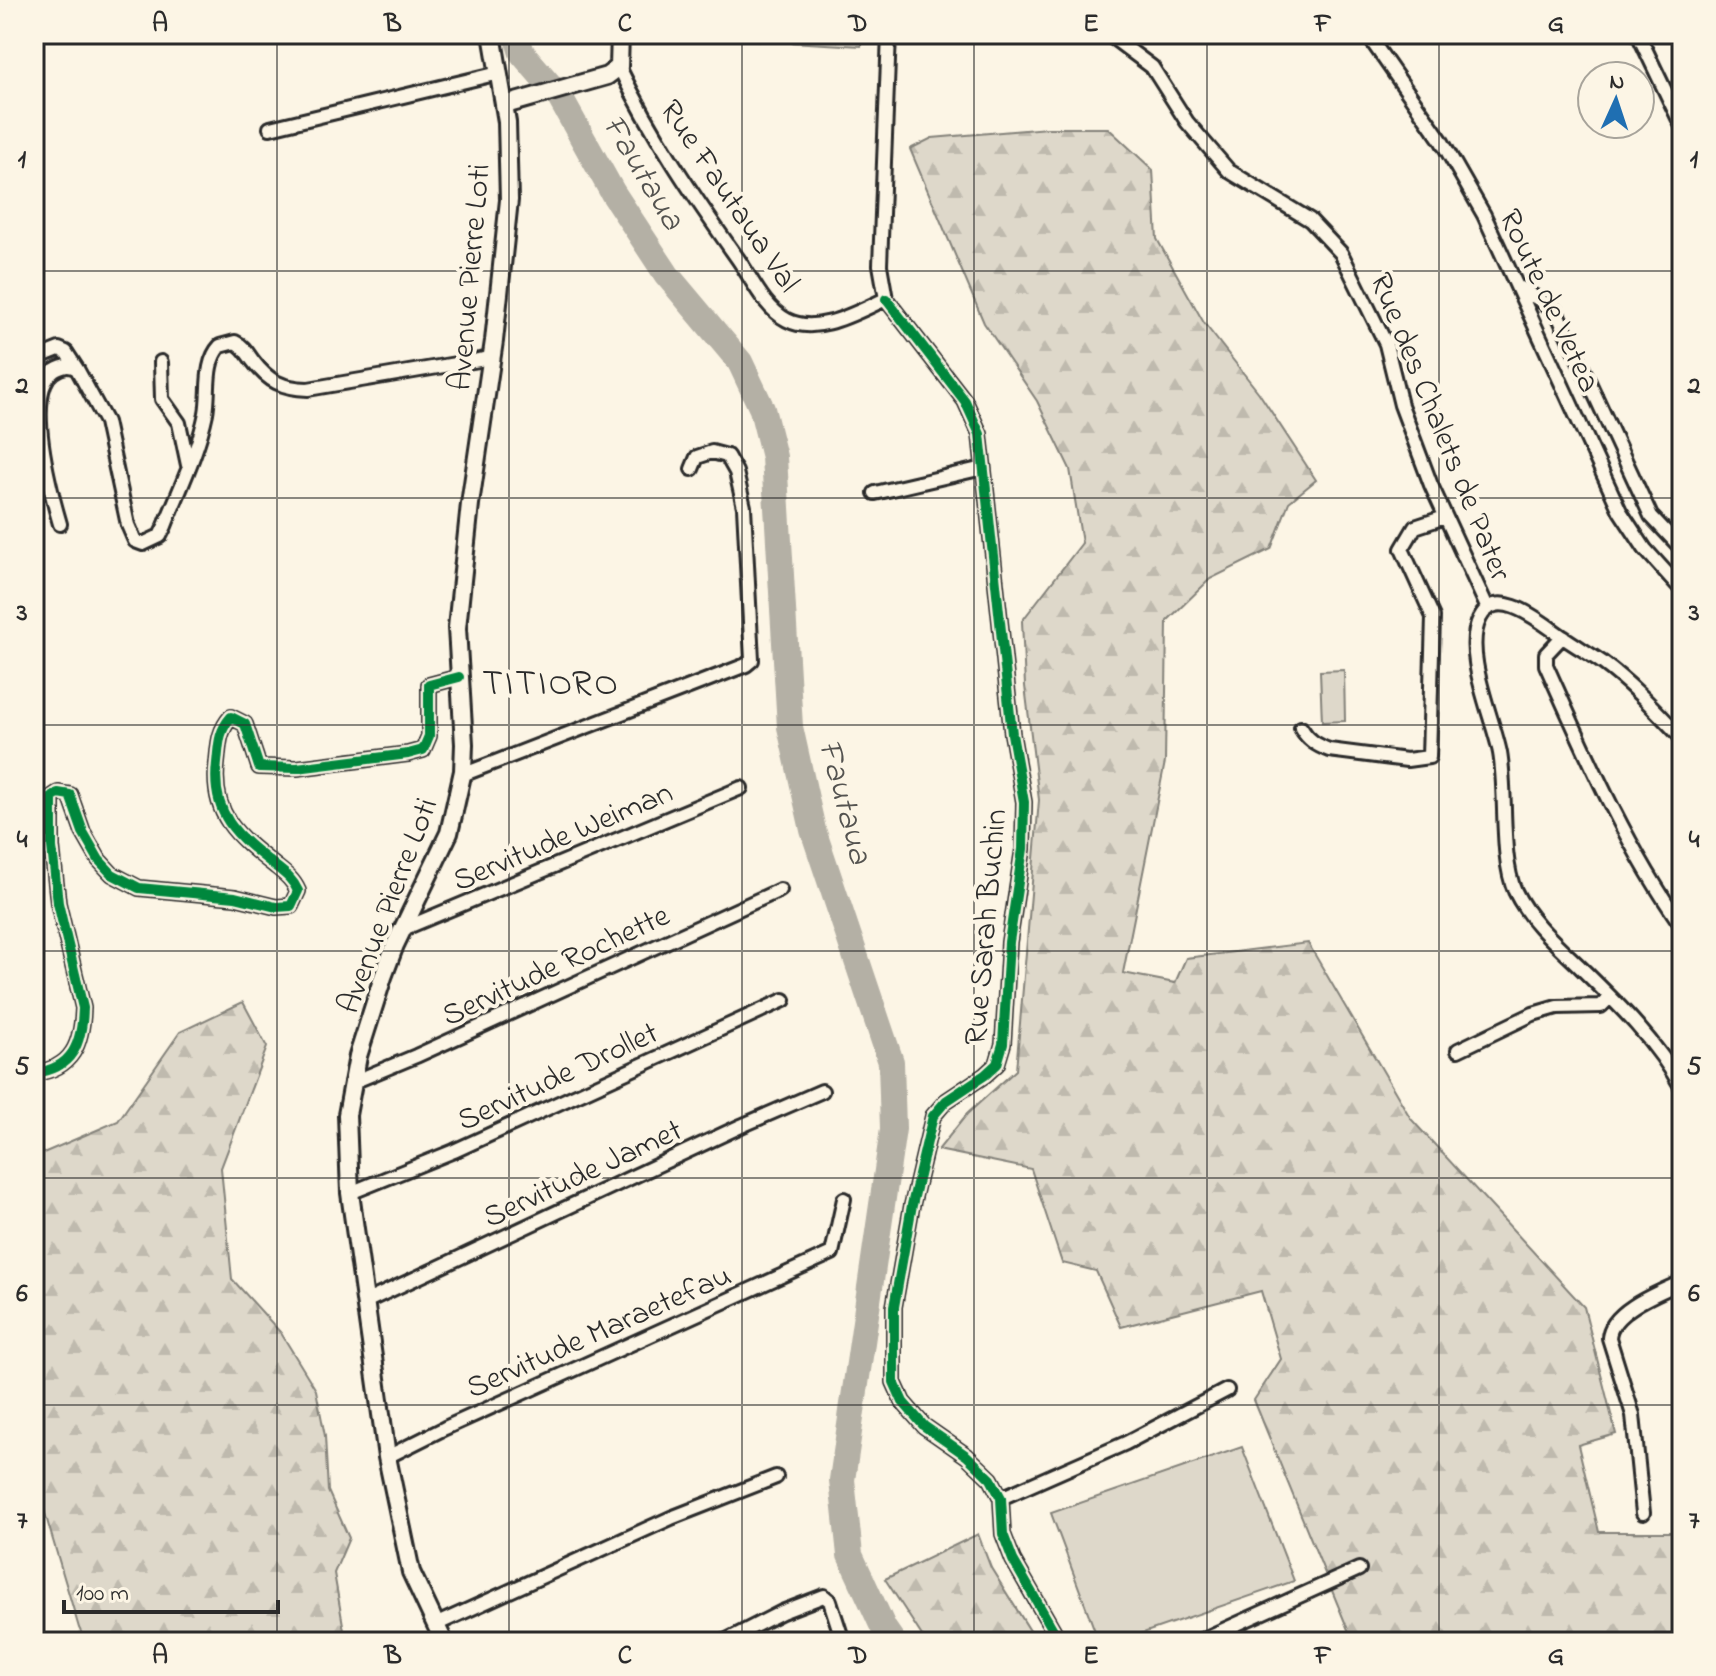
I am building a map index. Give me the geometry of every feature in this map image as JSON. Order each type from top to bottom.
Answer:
[{"type":"main road","name":"Avenue Pierre Loti","points":[[444,1642],[409,1564],[387,1457],[350,1193],[347,1115],[351,1083],[383,977],[449,833],[462,775],[464,744],[457,628],[463,557],[509,200],[505,105],[492,34]]},
{"type":"main road","points":[[505,105],[607,76],[619,67],[620,34]]},
{"type":"street","points":[[886,299],[880,265],[889,34]]},
{"type":"street","name":"Rue des Chalets de Pater","points":[[1108,34],[1152,67],[1187,122],[1223,166],[1238,179],[1310,220],[1341,253],[1386,344],[1401,405],[1445,517],[1488,609]]},
{"type":"street","name":"Route de Vetea","points":[[1367,34],[1463,176],[1518,286],[1620,511],[1645,549],[1682,590]]},
{"type":"street","points":[[1638,34],[1682,126]]},
{"type":"street","name":"Rue Fautaua Val","points":[[619,67],[659,142],[692,195],[777,313],[787,320],[809,325],[845,318],[886,299]]},
{"type":"street","points":[[270,128],[499,73]]},
{"type":"street","points":[[1518,286],[1537,300],[1551,305],[1557,313],[1638,492],[1651,516],[1667,535],[1680,542]]},
{"type":"street","name":"Rue Sarah Buchin","points":[[886,299],[965,401],[980,434],[1012,734],[1024,802],[1023,849],[1009,942],[1003,1044],[997,1064],[946,1101],[933,1116],[912,1205],[894,1307],[894,1382],[903,1402],[924,1426],[979,1466],[991,1479],[1001,1498],[1003,1534],[1030,1592],[1060,1642]]},
{"type":"street","points":[[34,359],[59,349],[66,352],[77,369],[106,422],[128,525],[135,541],[143,544],[160,536],[206,412],[215,352],[228,343],[241,345],[267,377],[278,385],[290,388],[308,389],[491,358]]},
{"type":"street","points":[[161,362],[162,399],[179,423],[188,465]]},
{"type":"street","points":[[60,524],[44,458],[41,399],[50,375],[64,366],[71,365],[77,369]]},
{"type":"street","points":[[462,775],[602,723],[752,660],[744,507],[736,472],[727,456],[712,452],[697,457],[692,469]]},
{"type":"street","points":[[875,493],[983,468]]},
{"type":"street","points":[[1301,728],[1317,746],[1329,750],[1407,760],[1429,757],[1433,617],[1402,549],[1415,527],[1445,517]]},
{"type":"street","points":[[1682,738],[1603,663],[1515,606],[1503,604],[1488,609],[1480,618],[1474,645],[1504,776],[1510,876],[1533,919],[1662,1055],[1682,1088]]},
{"type":"street","points":[[1562,637],[1546,654],[1546,665],[1612,807],[1651,880],[1682,926]]},
{"type":"street","points":[[34,1073],[54,1069],[72,1055],[83,1021],[83,1008],[58,903],[52,847],[52,797],[58,793],[70,795],[83,832],[99,860],[112,874],[139,888],[235,897],[276,907],[291,906],[298,891],[294,881],[245,842],[225,819],[215,784],[220,729],[231,717],[245,724],[259,767],[297,768],[408,754],[423,750],[429,736],[429,685],[459,677]]},
{"type":"street","name":"Servitude Weiman","points":[[403,929],[741,788]]},
{"type":"street","name":"Servitude Rochette","points":[[351,1083],[780,890]]},
{"type":"street","points":[[1458,1050],[1533,1014],[1557,1007],[1601,1006],[1610,997]]},
{"type":"street","name":"Servitude Drollet","points":[[350,1193],[454,1151],[784,1000]]},
{"type":"street","name":"Servitude Jamet","points":[[365,1302],[822,1091]]},
{"type":"street","name":"Servitude Maraetefau","points":[[387,1457],[468,1417],[832,1253],[844,1199]]},
{"type":"street","points":[[1643,1513],[1633,1415],[1609,1330],[1612,1324],[1643,1300],[1682,1282]]},
{"type":"street","points":[[1001,1498],[1126,1443],[1227,1390]]},
{"type":"street","points":[[435,1625],[671,1518],[776,1477]]},
{"type":"street","points":[[1197,1642],[1359,1569]]},
{"type":"street","points":[[723,1642],[782,1612],[824,1596],[830,1601],[841,1635]]},
{"type":"street","points":[[1230,1642],[1233,1626]]},
{"type":"green space","points":[[649,34],[861,34],[861,46]]},
{"type":"green space","points":[[1048,128],[1108,128],[1153,170],[1157,239],[1204,323],[1259,393],[1316,480],[1289,502],[1271,549],[1210,579],[1167,621],[1165,762],[1123,973],[1175,983],[1186,958],[1308,943],[1411,1119],[1584,1307],[1616,1434],[1578,1445],[1599,1532],[1682,1532],[1682,1642],[1353,1642],[1254,1400],[1281,1359],[1261,1291],[1121,1327],[1096,1271],[1062,1263],[1031,1169],[938,1150],[967,1114],[1016,1070],[1039,800],[1025,686],[1022,621],[1082,543],[1070,469],[1037,401],[984,323],[910,149],[932,138]]},
{"type":"green space","points":[[1344,670],[1345,721],[1322,722],[1320,671]]},
{"type":"green space","points":[[243,1002],[267,1047],[221,1168],[232,1279],[281,1333],[316,1390],[325,1436],[328,1491],[349,1538],[334,1573],[346,1642],[86,1642],[79,1628],[34,1476],[34,1157],[118,1121],[180,1032]]},
{"type":"green space","points":[[1242,1447],[1294,1581],[1117,1642],[1099,1642],[1051,1513]]},
{"type":"green space","points":[[978,1534],[991,1568],[1037,1642],[926,1642],[885,1579]]},
{"type":"waterway","name":"Fautaua","points":[[516,34],[522,53],[559,96],[613,193],[667,275],[740,362],[762,409],[774,457],[790,727],[813,830],[891,1062],[893,1129],[842,1480],[850,1555],[893,1642]]},
{"type":"cycle path","points":[[886,299],[965,401],[980,434],[1012,734],[1024,802],[1023,849],[1009,942],[1003,1044],[997,1064],[946,1101],[933,1116],[912,1205],[894,1307],[894,1382],[903,1402],[924,1426],[967,1456],[991,1479],[1001,1498],[1003,1534],[1013,1560],[1060,1642]]},
{"type":"cycle path","points":[[34,1073],[58,1066],[73,1052],[83,1008],[58,903],[52,847],[52,797],[58,793],[70,795],[83,832],[99,860],[112,874],[139,888],[235,897],[276,907],[291,906],[298,891],[294,883],[248,844],[222,810],[216,781],[217,763],[220,739],[231,717],[245,724],[259,767],[297,768],[408,754],[423,750],[429,736],[429,685],[459,677]]},
{"type":"district","name":"TITIORO","points":[[551,681]]}]
